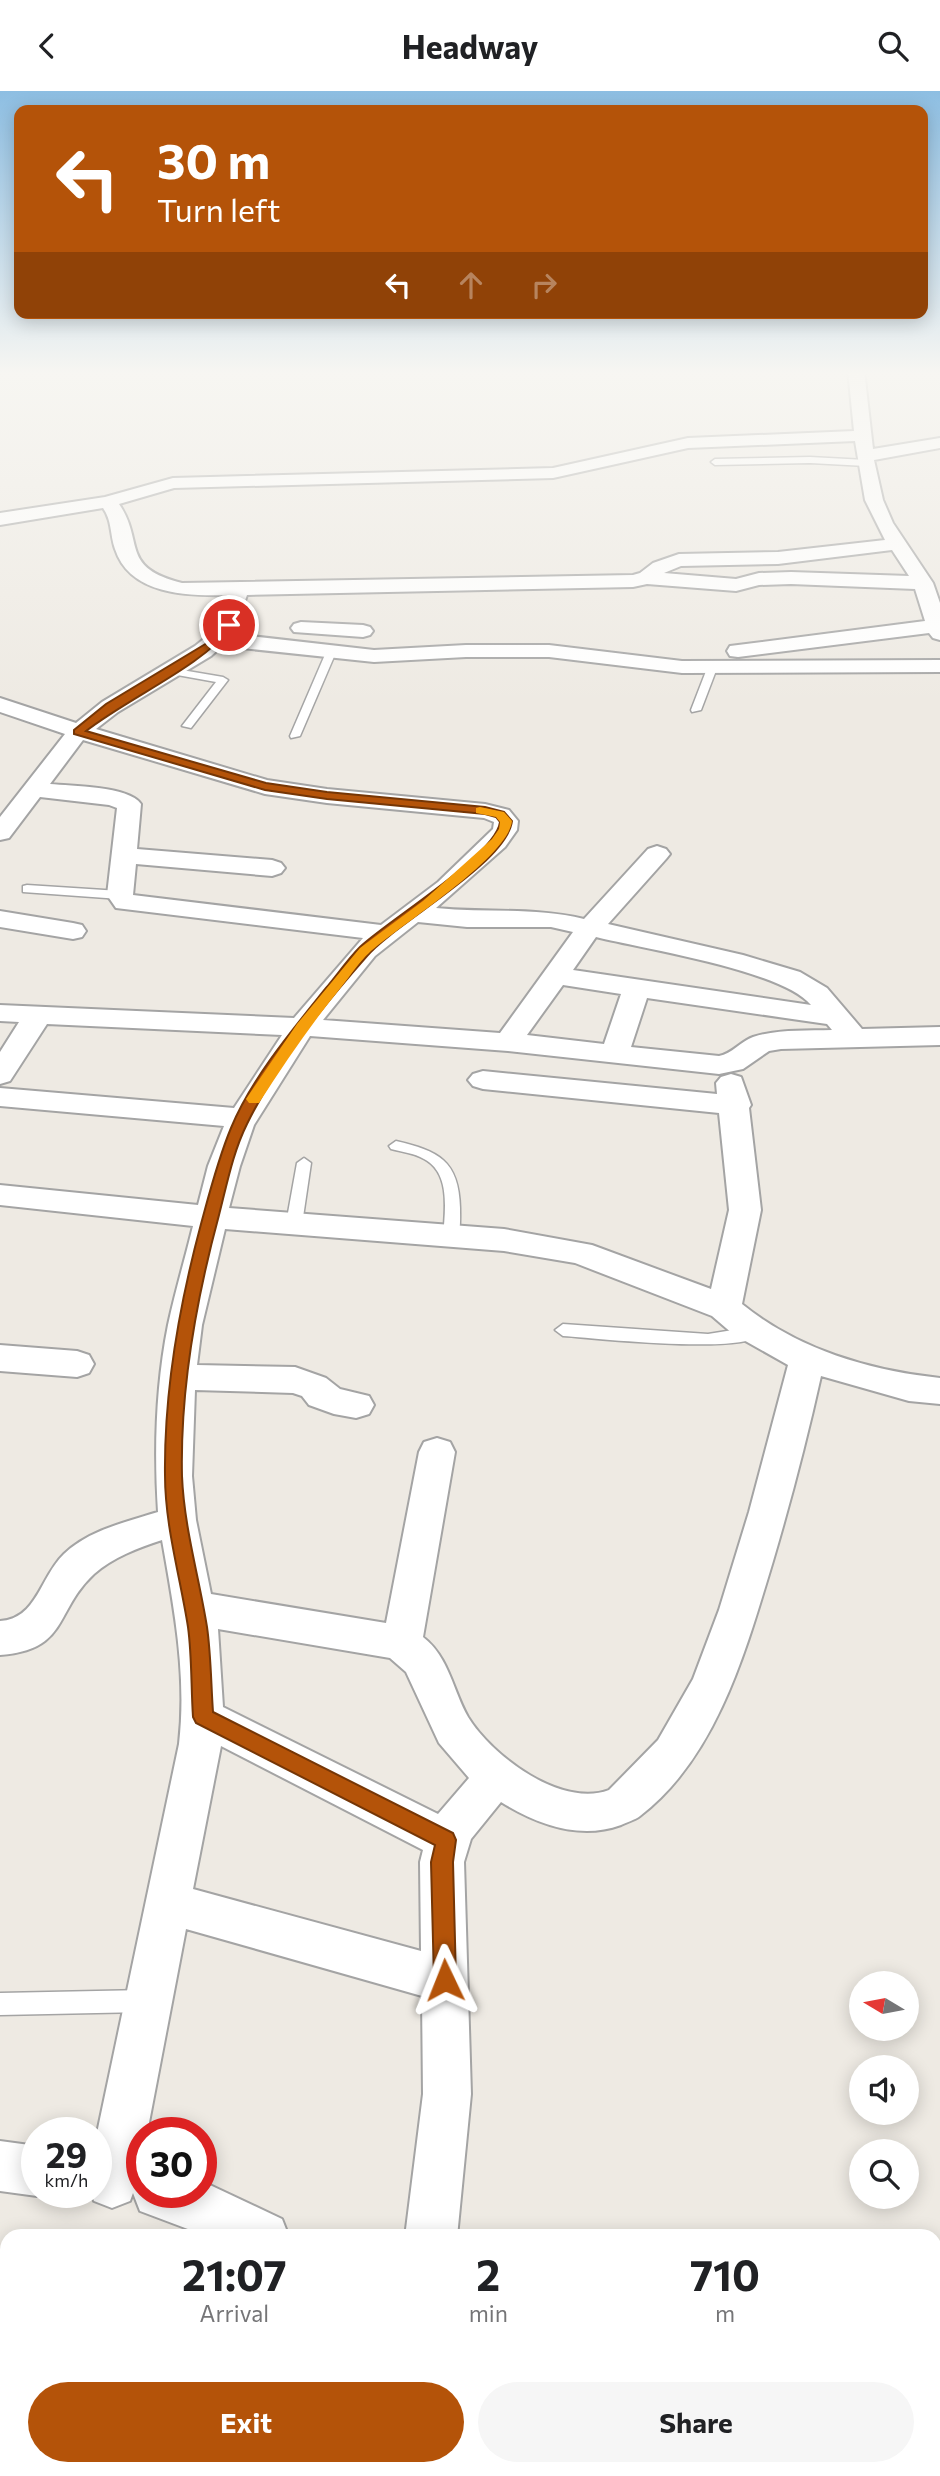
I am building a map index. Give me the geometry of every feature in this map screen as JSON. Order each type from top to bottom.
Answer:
[{"type":"street","points":[[0,519],[107,502],[152,487],[202,481]]},
{"type":"street","points":[[581,640],[716,652],[939,628],[923,583],[897,544],[874,500],[870,481]]},
{"type":"street","points":[[107,502],[120,518],[125,552],[149,576],[180,589],[468,585],[647,578],[736,585],[759,579],[791,578],[923,583]]},
{"type":"street","points":[[647,578],[668,563],[689,558],[778,558],[897,544]]},
{"type":"street","points":[[0,833],[78,732],[110,707],[170,671],[223,632],[239,588]]},
{"type":"street","points":[[223,632],[363,631]]},
{"type":"street","points":[[223,632],[331,652],[397,657],[466,651],[549,651],[655,665],[712,668],[940,666]]},
{"type":"street","points":[[0,705],[78,732],[265,787],[327,796],[459,807],[500,815],[506,821],[505,830],[496,842],[414,914],[365,950],[302,1027],[243,1118],[224,1166],[185,1325],[178,1377],[174,1476],[177,1520],[194,1608],[203,1717],[195,1774],[149,2001],[135,2117]]},
{"type":"street","points":[[33,789],[124,800],[129,804],[120,895],[125,902],[386,933]]},
{"type":"street","points":[[508,1042],[592,927],[657,854]]},
{"type":"street","points":[[125,856],[272,868]]},
{"type":"street","points":[[414,914],[467,919],[529,917],[592,927],[790,978],[817,994],[845,1027]]},
{"type":"street","points":[[0,919],[72,931]]},
{"type":"street","points":[[556,976],[637,987],[845,1027],[940,1036]]},
{"type":"street","points":[[615,1053],[637,987]]},
{"type":"street","points":[[0,1013],[302,1027],[508,1042],[728,1065],[765,1042],[845,1027]]},
{"type":"street","points":[[3,1066],[38,1015]]},
{"type":"street","points":[[724,1308],[745,1210],[736,1105],[728,1065]]},
{"type":"street","points":[[483,1080],[736,1105]]},
{"type":"street","points":[[0,1097],[243,1118]]},
{"type":"street","points":[[0,1195],[210,1217],[504,1240],[580,1253],[637,1272],[724,1308],[758,1332],[807,1360],[909,1388],[940,1391]]},
{"type":"street","points":[[0,1358],[77,1364]]},
{"type":"street","points":[[194,1608],[366,1636],[402,1645],[421,1660],[453,1729],[471,1754],[497,1777],[524,1794],[556,1808],[597,1814],[614,1811],[624,1804],[676,1748],[716,1675],[782,1470],[807,1360]]},
{"type":"street","points":[[178,1377],[295,1380],[314,1387],[322,1396],[334,1401],[356,1405]]},
{"type":"street","points":[[402,1645],[438,1453]]},
{"type":"street","points":[[0,1638],[25,1637],[37,1627],[63,1583],[78,1565],[100,1549],[177,1520]]},
{"type":"street","points":[[203,1717],[446,1840]]},
{"type":"street","points":[[432,2229],[447,2094],[442,1862],[446,1840],[455,1824],[497,1777]]},
{"type":"street","points":[[169,1903],[445,1980]]},
{"type":"street","points":[[0,2166],[21,2169]]},
{"type":"street","points":[[202,2208],[248,2229]]},
{"type":"lane","points":[[295,736],[331,652]]},
{"type":"lane","points":[[696,710],[712,668]]},
{"type":"lane","points":[[170,671],[223,680],[187,726]]},
{"type":"lane","points":[[27,888],[120,895]]},
{"type":"lane","points":[[396,1146],[434,1158],[442,1165],[452,1191],[452,1237]]},
{"type":"lane","points":[[294,1224],[303,1163]]},
{"type":"lane","points":[[563,1331],[688,1340],[724,1339],[758,1332]]},
{"type":"lane","points":[[0,2004],[149,2001]]},
{"type":"slow traffic","points":[[254,1099],[302,1027],[365,950],[428,904],[496,842],[505,830],[506,821],[500,815],[480,810]]},
{"type":"route","points":[[229,625],[211,646],[110,707],[78,732],[265,787],[327,796],[459,807],[500,815],[506,821],[505,830],[496,842],[447,887],[365,950],[302,1027],[261,1087],[239,1125],[224,1166],[198,1264],[185,1325],[178,1377],[174,1476],[177,1520],[198,1629],[203,1717],[446,1840],[442,1862],[445,1980]]}]
